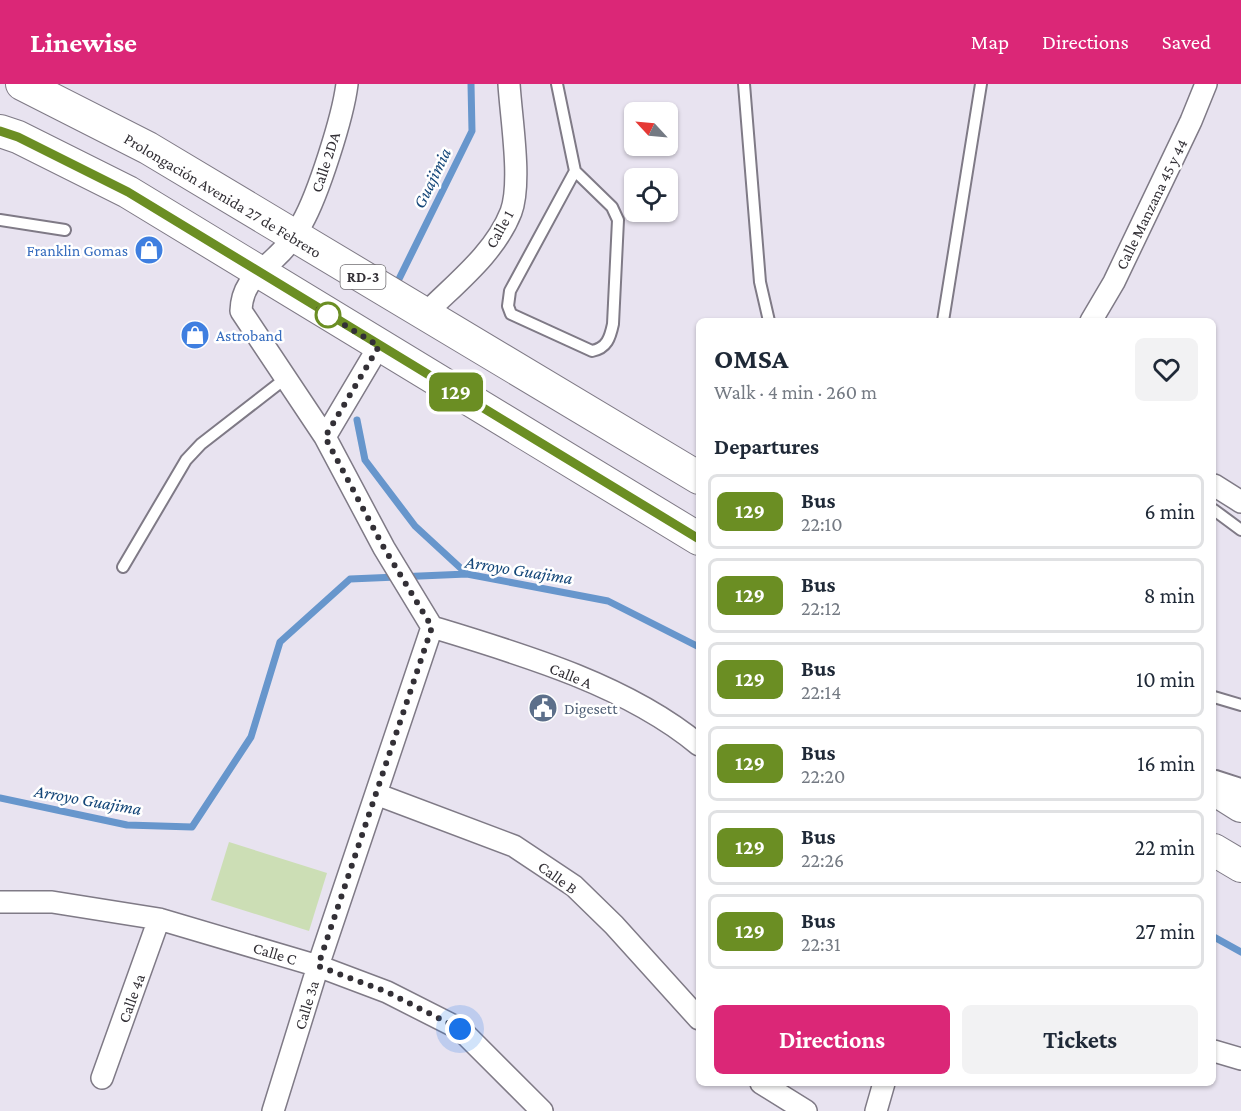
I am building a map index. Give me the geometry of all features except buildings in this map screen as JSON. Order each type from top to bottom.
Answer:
[{"type":"main road","name":"Prolongación Avenida 27 de Febrero","points":[[22,84],[148,148],[293,237],[426,313],[696,476]]},
{"type":"main road","points":[[0,131],[18,137],[128,192],[696,537]]},
{"type":"main road","points":[[1216,790],[1241,806]]},
{"type":"main road","points":[[1216,851],[1241,866]]},
{"type":"street","name":"Calle 2DA","points":[[257,271],[277,256],[293,237],[311,205],[345,104],[347,84]]},
{"type":"street","name":"Calle 1","points":[[426,313],[483,257],[511,211],[516,182],[509,84]]},
{"type":"street","name":"Calle Manzana 45 y 44","points":[[1093,318],[1114,282],[1191,121],[1206,84]]},
{"type":"street","points":[[257,271],[244,292],[241,311],[325,437],[384,548],[432,627]]},
{"type":"street","points":[[325,437],[379,346]]},
{"type":"street","points":[[1216,485],[1241,502]]},
{"type":"street","name":"Calle A","points":[[432,627],[510,651],[634,701],[677,726],[696,742]]},
{"type":"street","name":"Calle 3a","points":[[273,1111],[318,966],[432,627]]},
{"type":"street","name":"Calle B","points":[[376,794],[514,846],[573,886],[614,925],[696,1016]]},
{"type":"street","name":"Calle C","points":[[0,902],[52,902],[159,919],[318,966],[387,992],[460,1029],[542,1111]]},
{"type":"street","name":"Calle 4a","points":[[102,1078],[159,919]]},
{"type":"street","points":[[1216,1052],[1241,1059]]},
{"type":"street","points":[[766,1086],[806,1111]]},
{"type":"street","points":[[876,1111],[883,1086]]},
{"type":"lane","points":[[557,84],[574,171],[612,207],[618,220],[611,331],[604,347],[592,351],[511,314],[508,306],[510,291],[520,270],[574,171]]},
{"type":"lane","points":[[744,84],[760,282],[768,318]]},
{"type":"lane","points":[[943,318],[981,84]]},
{"type":"lane","points":[[0,220],[65,230]]},
{"type":"lane","points":[[123,567],[186,460],[201,444],[286,378]]},
{"type":"lane","points":[[1216,511],[1241,530]]},
{"type":"lane","points":[[1216,698],[1241,705]]},
{"type":"lane","points":[[1216,776],[1241,784]]},
{"type":"green space","points":[[229,842],[327,873],[309,931],[211,900]]},
{"type":"waterway","name":"Guajimia","points":[[399,279],[472,131],[471,84]]},
{"type":"waterway","name":"Guajimia","points":[[357,420],[365,460],[415,526],[467,574]]},
{"type":"waterway","name":"Arroyo Guajima","points":[[0,798],[127,825],[192,827],[251,737],[280,642],[350,579],[467,574],[608,601],[696,645]]},
{"type":"waterway","name":"Arroyo Guajima","points":[[1216,938],[1241,952]]},
{"type":"bus line","name":"129","points":[[0,131],[18,137],[128,192],[696,537]]},
{"type":"place","name":"Franklin Gomas","points":[[149,250]]},
{"type":"place","name":"Astroband","points":[[195,335]]},
{"type":"place","name":"Digesett","points":[[543,708]]},
{"type":"route","points":[[328,315],[318,309],[379,346],[325,437],[384,548],[432,627],[318,966],[387,992],[460,1029]]}]
